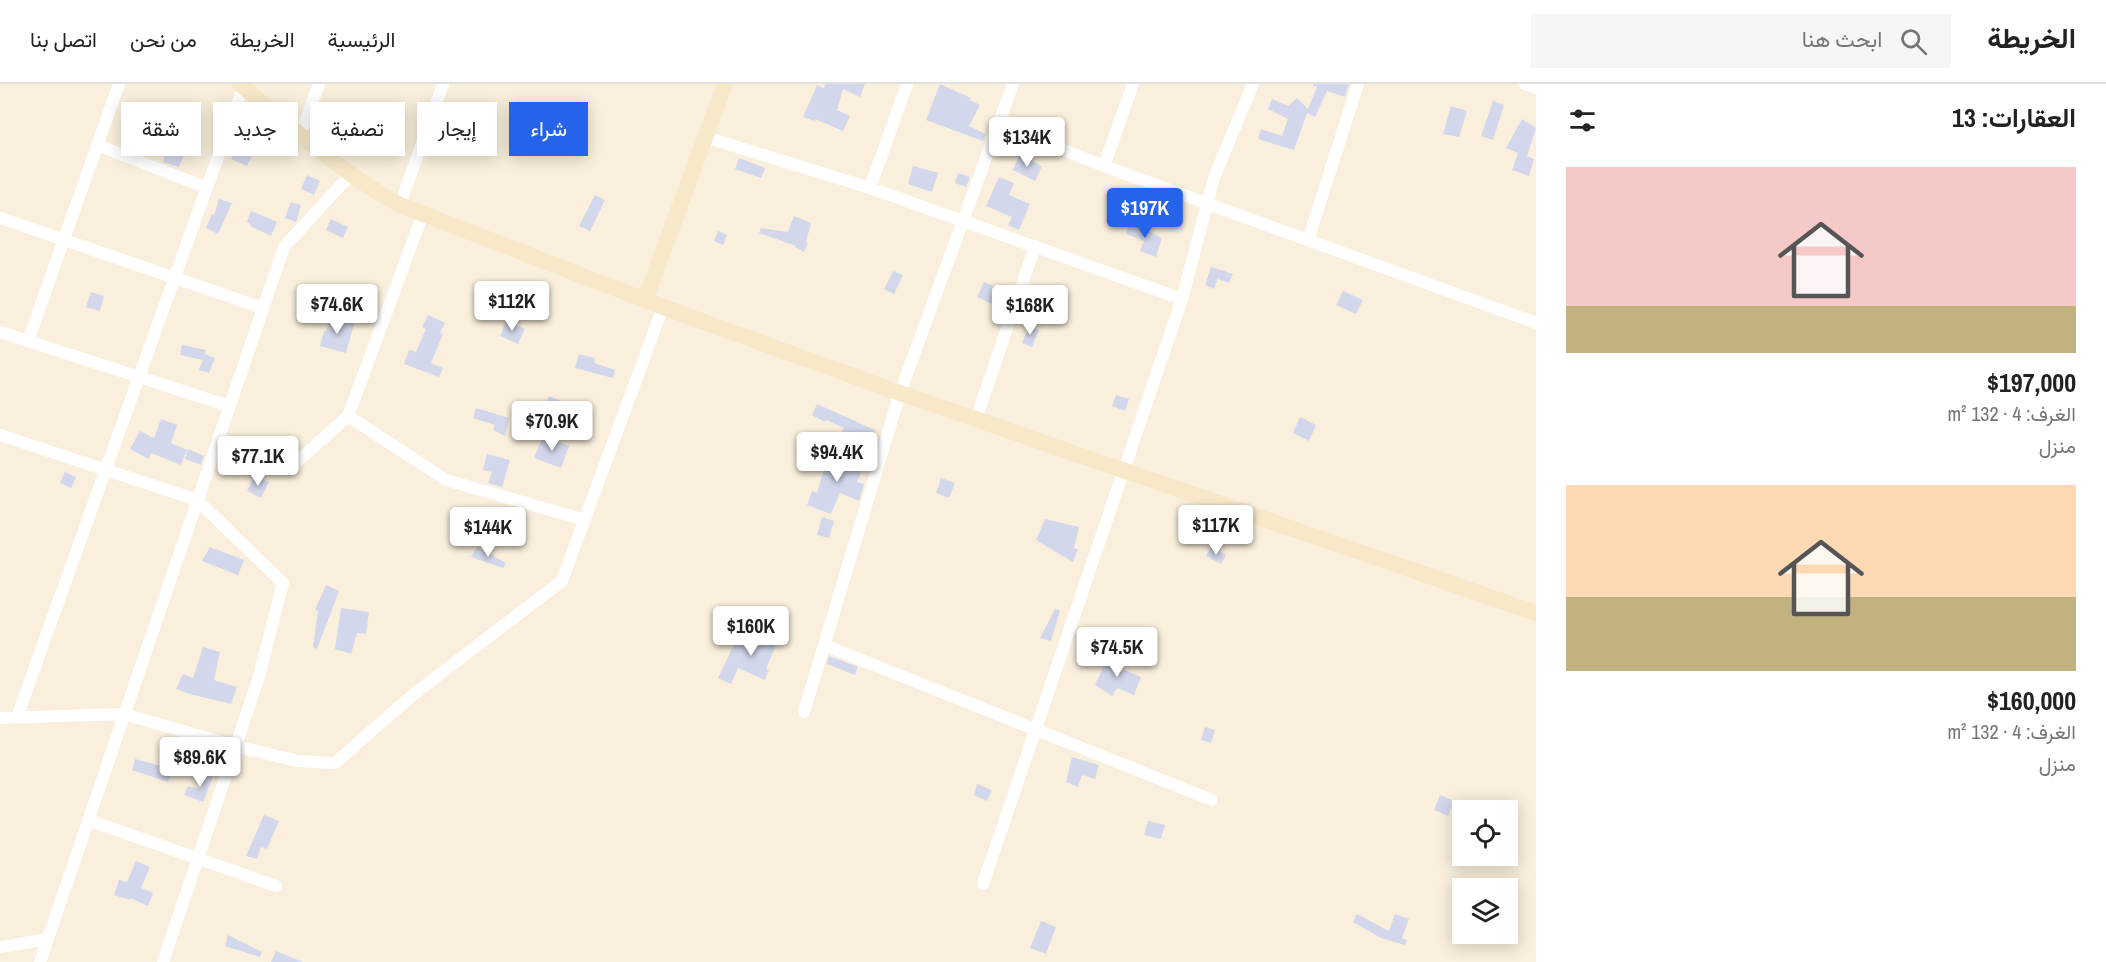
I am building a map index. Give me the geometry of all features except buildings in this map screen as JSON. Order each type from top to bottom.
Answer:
[{"type":"main road","points":[[645,300],[725,84]]},
{"type":"main road","points":[[242,85],[350,175],[400,205],[663,307],[900,393],[1536,613]]},
{"type":"street","points":[[28,341],[119,84]]},
{"type":"street","points":[[300,135],[319,84]]},
{"type":"street","points":[[400,205],[443,84]]},
{"type":"street","points":[[870,188],[907,84]]},
{"type":"street","points":[[804,712],[900,393],[1013,84]]},
{"type":"street","points":[[1104,166],[1133,84]]},
{"type":"street","points":[[983,884],[1182,299],[1214,178],[1253,84]]},
{"type":"street","points":[[1308,240],[1358,84]]},
{"type":"street","points":[[1525,84],[1536,88]]},
{"type":"street","points":[[17,717],[242,85]]},
{"type":"street","points":[[998,124],[1104,166],[1536,323]]},
{"type":"street","points":[[705,137],[870,188],[1182,299]]},
{"type":"street","points":[[98,145],[207,188]]},
{"type":"street","points":[[40,962],[284,247],[350,175]]},
{"type":"street","points":[[218,438],[297,462],[348,416],[423,214]]},
{"type":"street","points":[[0,218],[263,308]]},
{"type":"street","points":[[976,419],[1035,246]]},
{"type":"street","points":[[0,718],[124,714],[235,746],[298,761],[334,763],[415,693],[562,581],[663,307]]},
{"type":"street","points":[[0,332],[230,405]]},
{"type":"street","points":[[348,416],[446,480],[585,520]]},
{"type":"street","points":[[0,435],[197,500],[283,583],[258,680],[163,962]]},
{"type":"street","points":[[824,645],[1212,800]]},
{"type":"street","points":[[88,820],[276,886]]},
{"type":"street","points":[[0,947],[48,939]]}]
